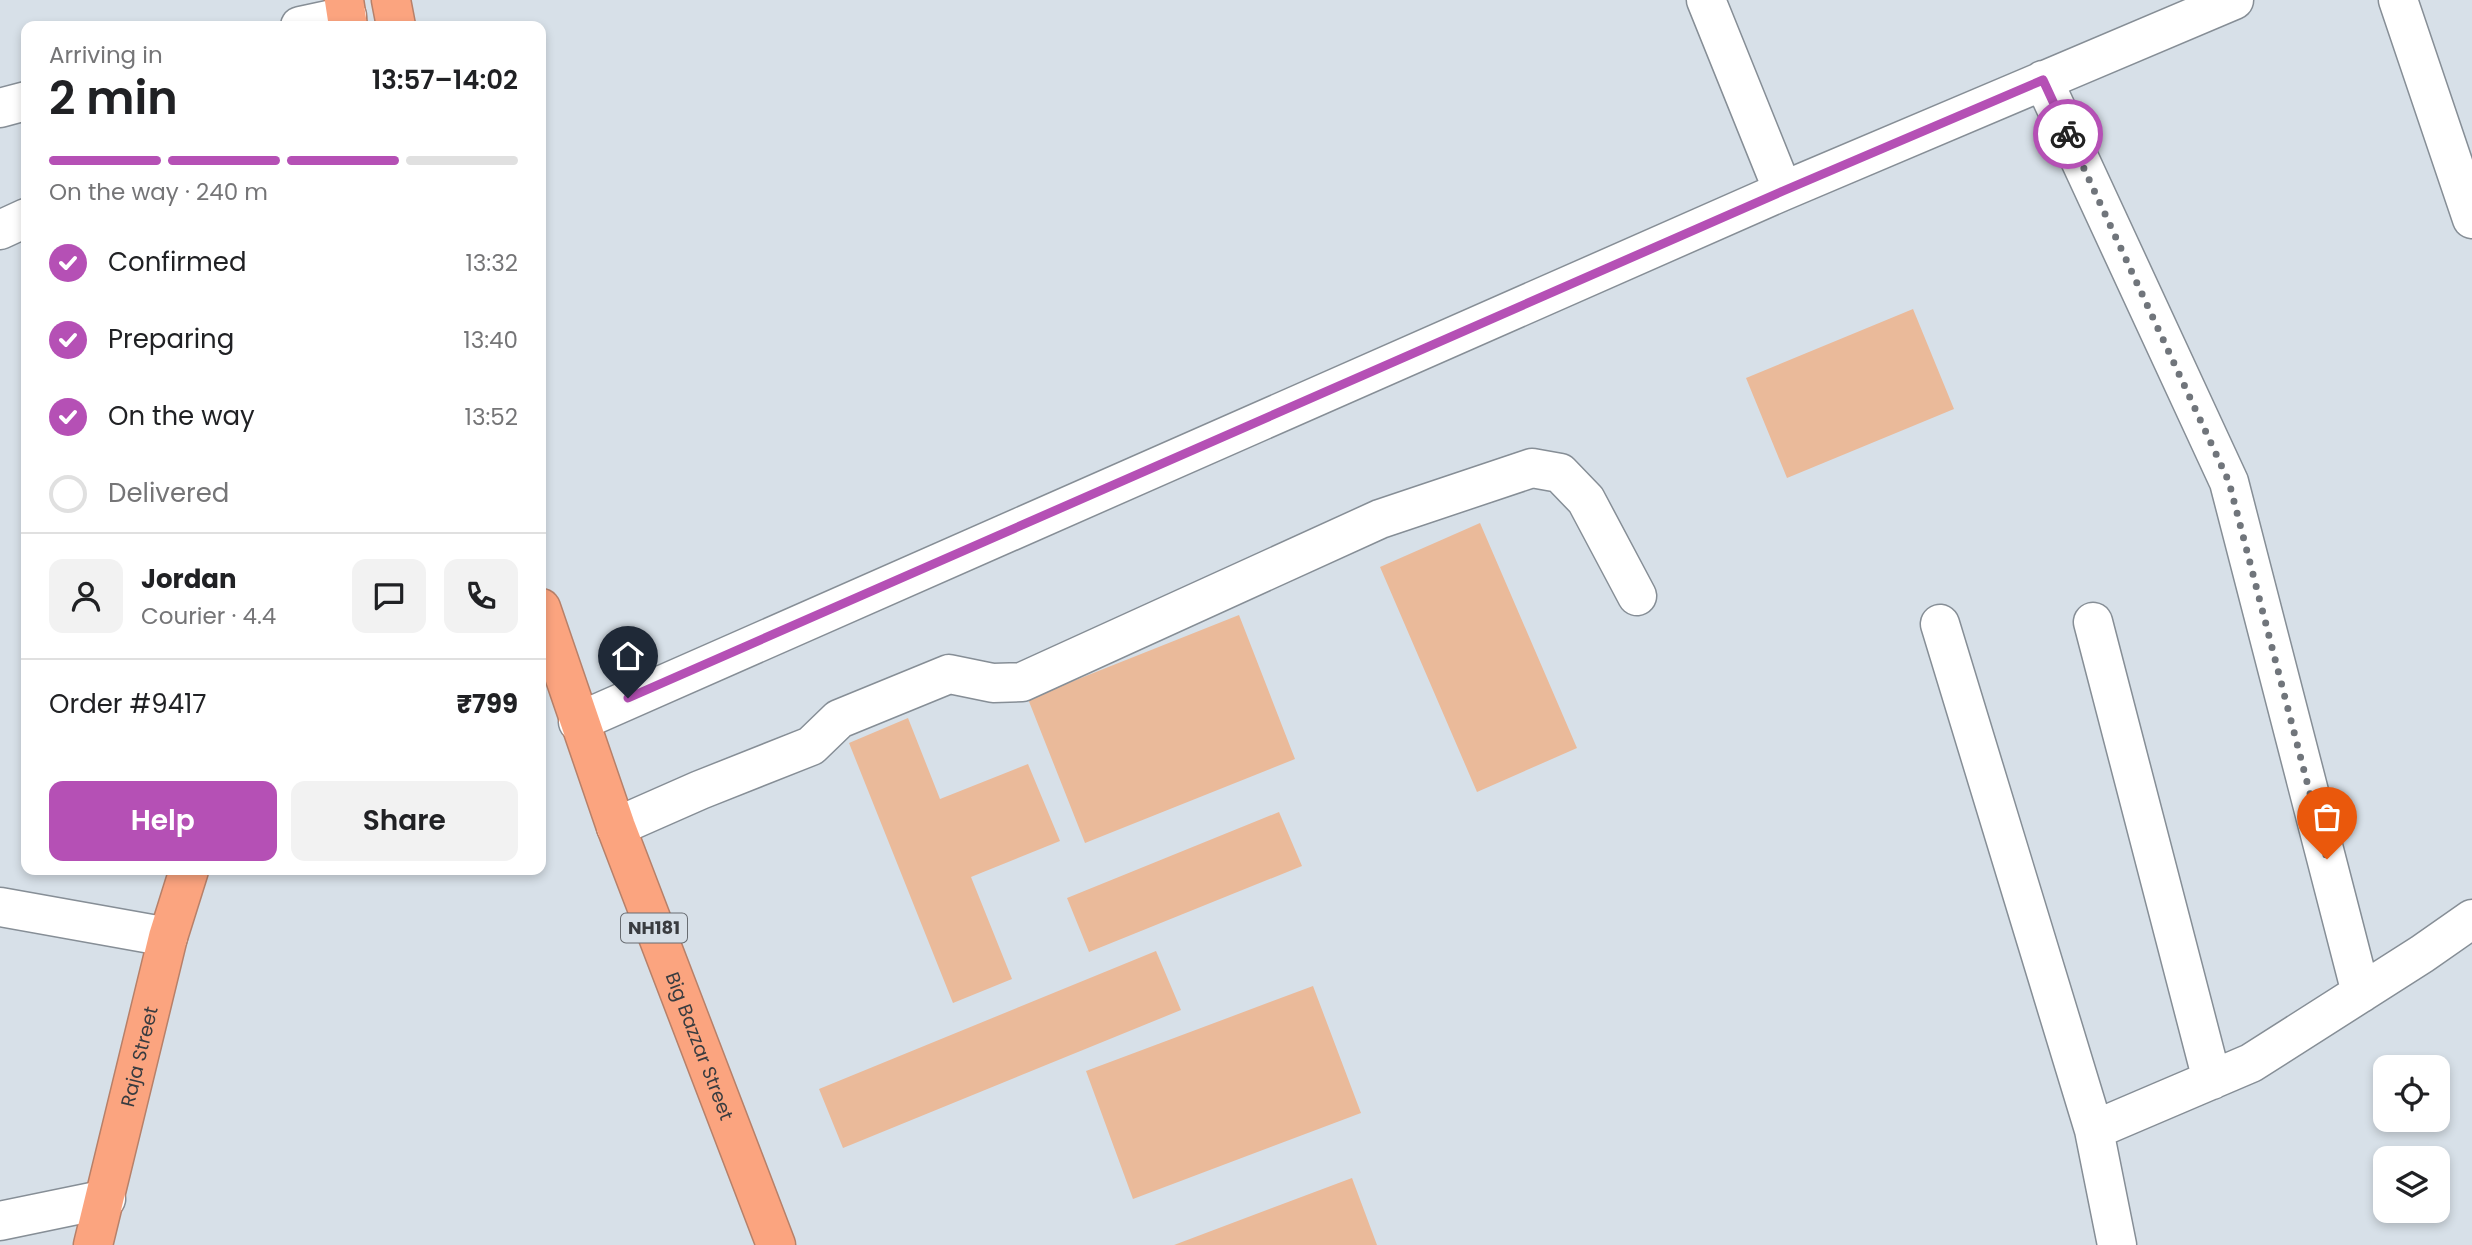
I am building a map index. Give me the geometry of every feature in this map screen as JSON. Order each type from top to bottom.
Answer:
[{"type":"highway","points":[[391,0],[395,21]]},
{"type":"highway","name":"Big Bazzar Street","points":[[546,623],[616,827],[776,1245]]},
{"type":"highway","name":"Raja Street","points":[[93,1245],[168,937],[187,875]]},
{"type":"street","points":[[1706,0],[1783,191]]},
{"type":"street","points":[[578,722],[1783,191],[2234,0]]},
{"type":"street","points":[[2398,0],[2472,219]]},
{"type":"street","points":[[319,21],[346,14]]},
{"type":"street","points":[[2043,80],[2229,482],[2361,993]]},
{"type":"street","points":[[0,108],[21,102]]},
{"type":"street","points":[[0,230],[21,220]]},
{"type":"street","points":[[616,827],[699,790],[811,746],[839,719],[949,674],[993,682],[1021,682],[1380,519],[1532,468],[1560,474],[1586,500],[1637,596]]},
{"type":"street","points":[[2093,622],[2212,1080]]},
{"type":"street","points":[[1940,624],[2094,1130],[2117,1245]]},
{"type":"street","points":[[0,907],[168,937]]},
{"type":"street","points":[[2094,1130],[2251,1063],[2472,919]]},
{"type":"street","points":[[0,1221],[106,1199]]},
{"type":"building","points":[[1913,309],[1954,409],[1787,478],[1746,378]]},
{"type":"building","points":[[1480,523],[1577,748],[1477,792],[1380,567]]},
{"type":"building","points":[[1239,615],[1295,759],[1085,843],[1028,699]]},
{"type":"building","points":[[908,718],[940,799],[1028,764],[1060,841],[971,877],[1012,979],[953,1003],[849,743]]},
{"type":"building","points":[[1279,812],[1302,866],[1089,952],[1067,898]]},
{"type":"building","points":[[1156,951],[1181,1010],[843,1148],[819,1089]]},
{"type":"building","points":[[1313,986],[1361,1113],[1133,1199],[1086,1071]]},
{"type":"building","points":[[1352,1178],[1377,1245],[1174,1245]]},
{"type":"way so far","points":[[2068,134],[2229,482],[2327,859]]},
{"type":"route","points":[[628,698],[1783,191],[2043,80],[2068,134]]}]
